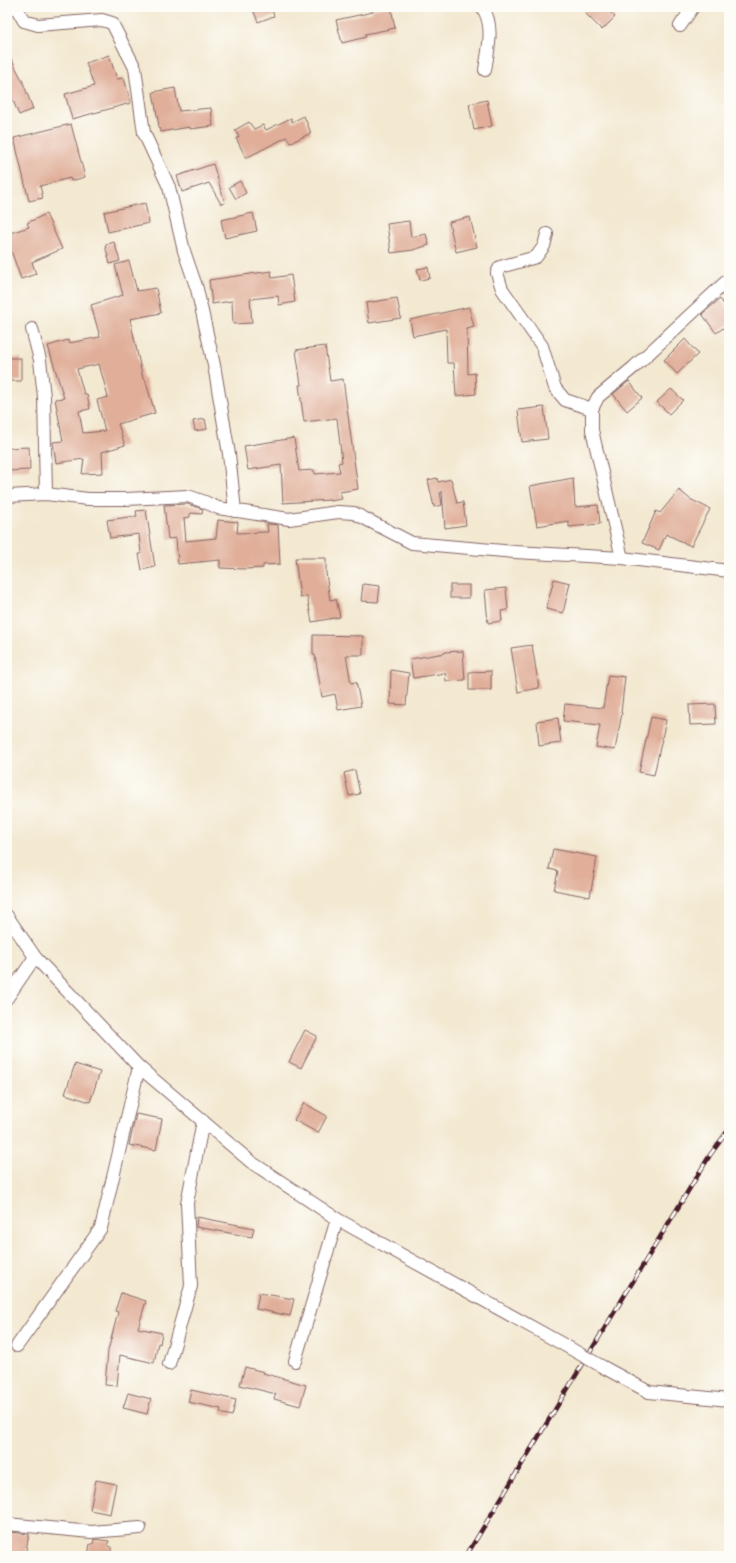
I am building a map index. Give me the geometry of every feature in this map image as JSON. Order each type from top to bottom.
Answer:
[{"type":"street","points":[[16,7],[24,21],[38,25],[102,20],[112,22],[135,68],[144,133],[168,188],[184,251],[197,289],[214,365],[229,454],[235,511]]},
{"type":"street","points":[[482,7],[486,13],[490,32],[485,70]]},
{"type":"street","points":[[680,26],[693,7]]},
{"type":"street","points":[[547,234],[544,246],[536,257],[500,267],[497,273],[502,289],[542,346],[556,388],[565,400],[592,409]]},
{"type":"street","points":[[622,558],[592,430],[592,409],[598,397],[634,367],[729,279]]},
{"type":"street","points":[[32,329],[40,360],[44,397],[46,494]]},
{"type":"street","points":[[7,496],[46,494],[88,499],[188,496],[218,508],[289,519],[338,512],[354,513],[412,543],[515,552],[622,558],[729,571]]},
{"type":"street","points":[[7,916],[35,957],[139,1067],[251,1162],[337,1219],[650,1392],[729,1400]]},
{"type":"street","points":[[7,998],[35,957]]},
{"type":"street","points":[[17,1346],[101,1228],[139,1067]]},
{"type":"street","points":[[169,1364],[191,1286],[187,1203],[203,1121]]},
{"type":"street","points":[[295,1361],[337,1219]]},
{"type":"street","points":[[7,1524],[91,1532],[140,1528]]},
{"type":"building","points":[[252,7],[271,7],[274,16],[258,22]]},
{"type":"building","points":[[391,7],[395,28],[365,34],[366,37],[342,43],[336,20],[373,12],[372,9]]},
{"type":"building","points":[[579,7],[605,7],[615,17],[602,30]]},
{"type":"building","points":[[7,51],[22,80],[33,109],[19,115],[7,86]]},
{"type":"building","points":[[109,55],[117,79],[124,78],[131,103],[72,119],[65,94],[94,86],[86,63]]},
{"type":"building","points":[[175,88],[179,111],[211,108],[213,126],[190,129],[190,127],[160,132],[153,92]]},
{"type":"building","points":[[487,100],[492,126],[474,130],[469,104]]},
{"type":"building","points":[[304,116],[311,133],[290,143],[287,137],[246,158],[236,138],[239,137],[235,130],[249,122],[254,129],[263,125],[266,130],[291,118],[292,122]]},
{"type":"building","points":[[71,124],[85,177],[71,181],[70,178],[40,186],[43,198],[29,201],[14,138]]},
{"type":"building","points":[[213,164],[225,203],[221,204],[209,183],[182,192],[177,176]]},
{"type":"building","points":[[240,181],[246,193],[236,199],[229,187]]},
{"type":"building","points":[[145,203],[149,223],[108,232],[104,212]]},
{"type":"building","points":[[253,213],[257,231],[225,238],[221,220]]},
{"type":"building","points":[[46,214],[62,249],[32,262],[36,274],[21,279],[7,239],[7,234],[29,227],[27,223]]},
{"type":"building","points":[[470,217],[477,247],[456,252],[449,222]]},
{"type":"building","points":[[409,221],[411,237],[426,234],[429,245],[413,250],[391,253],[387,224]]},
{"type":"building","points":[[114,242],[120,261],[110,264],[105,245]]},
{"type":"building","points":[[129,261],[137,291],[156,288],[161,313],[130,319],[143,379],[145,379],[155,413],[118,424],[125,445],[102,452],[103,473],[82,474],[84,459],[56,463],[53,442],[63,441],[55,399],[64,398],[48,346],[68,340],[69,343],[100,337],[91,305],[123,295],[115,265]],"holes":[[[99,364],[108,397],[97,400],[105,431],[83,433],[79,411],[90,409],[87,394],[84,394],[77,369]]]},
{"type":"building","points":[[428,267],[430,278],[420,280],[417,269]]},
{"type":"building","points":[[271,271],[272,278],[291,275],[295,302],[279,305],[278,296],[250,299],[252,323],[233,324],[232,301],[212,304],[209,280]]},
{"type":"building","points":[[397,298],[401,318],[369,323],[366,303]]},
{"type":"building","points":[[720,299],[729,311],[729,324],[716,333],[702,314]]},
{"type":"building","points":[[469,307],[474,327],[467,329],[468,374],[475,373],[476,394],[456,396],[454,363],[447,363],[446,329],[413,336],[410,320]]},
{"type":"building","points":[[685,339],[698,354],[677,374],[664,360]]},
{"type":"building","points":[[325,346],[330,381],[343,379],[358,489],[340,492],[342,499],[283,503],[281,465],[248,470],[244,446],[294,438],[299,471],[314,470],[315,474],[340,472],[338,463],[342,462],[337,418],[304,422],[299,385],[301,385],[296,350]]},
{"type":"building","points":[[7,358],[21,358],[21,381],[7,381]]},
{"type":"building","points":[[629,381],[642,398],[627,411],[613,394]]},
{"type":"building","points":[[671,389],[683,400],[669,414],[657,402]]},
{"type":"building","points":[[544,407],[548,439],[522,442],[518,410]]},
{"type":"building","points":[[205,419],[207,429],[195,431],[193,421]]},
{"type":"building","points":[[29,447],[30,470],[7,471],[7,448]]},
{"type":"building","points":[[437,478],[438,482],[451,479],[457,503],[463,502],[466,525],[445,528],[442,492],[440,492],[442,505],[434,507],[428,480]]},
{"type":"building","points":[[573,478],[575,507],[598,505],[600,524],[569,527],[569,521],[537,526],[530,486]]},
{"type":"building","points":[[679,490],[690,499],[710,509],[691,546],[666,534],[659,550],[642,543],[656,511],[660,513]]},
{"type":"building","points":[[187,504],[203,509],[202,514],[190,513],[190,517],[184,518],[186,541],[216,538],[218,520],[238,522],[237,533],[268,532],[267,524],[278,525],[280,564],[263,565],[263,568],[245,569],[220,568],[220,560],[178,564],[176,538],[168,539],[164,505]]},
{"type":"building","points":[[146,510],[155,567],[142,570],[139,554],[141,554],[139,534],[110,538],[107,520],[137,516],[136,511]]},
{"type":"building","points":[[295,558],[326,558],[326,573],[330,600],[336,599],[340,617],[312,622],[307,596],[300,597]]},
{"type":"building","points":[[554,579],[570,583],[563,613],[546,609]]},
{"type":"building","points":[[363,584],[380,586],[378,602],[361,601]]},
{"type":"building","points":[[450,585],[469,585],[469,598],[450,598]]},
{"type":"building","points":[[506,588],[508,610],[501,611],[502,621],[488,623],[485,590]]},
{"type":"building","points":[[313,635],[363,636],[363,655],[346,655],[351,683],[356,682],[361,706],[338,710],[335,694],[322,697],[315,655],[313,655]]},
{"type":"building","points":[[532,645],[539,688],[518,692],[511,648]]},
{"type":"building","points":[[463,651],[465,680],[446,681],[445,673],[413,678],[410,659],[445,652]]},
{"type":"building","points":[[391,670],[409,673],[406,705],[390,704]]},
{"type":"building","points":[[491,671],[491,690],[469,690],[469,672]]},
{"type":"building","points":[[608,675],[625,677],[622,713],[615,750],[596,747],[600,725],[563,721],[565,704],[603,708]]},
{"type":"building","points":[[715,704],[716,724],[690,725],[689,705]]},
{"type":"building","points":[[651,717],[666,720],[654,775],[639,772]]},
{"type":"building","points":[[558,718],[561,743],[539,746],[537,721]]},
{"type":"building","points":[[355,770],[360,794],[349,796],[344,773]]},
{"type":"building","points":[[553,849],[597,857],[590,897],[554,890],[558,871],[549,869]]},
{"type":"building","points":[[305,1030],[317,1036],[301,1068],[289,1062]]},
{"type":"building","points":[[75,1064],[100,1072],[90,1102],[65,1094]]},
{"type":"building","points":[[304,1103],[327,1116],[318,1133],[294,1120]]},
{"type":"building","points":[[136,1114],[162,1119],[156,1150],[129,1145]]},
{"type":"building","points":[[197,1217],[254,1228],[252,1237],[196,1227]]},
{"type":"building","points":[[121,1293],[146,1301],[138,1328],[162,1333],[160,1344],[158,1343],[154,1363],[120,1355],[117,1386],[105,1385],[108,1351],[118,1312],[115,1311]]},
{"type":"building","points":[[259,1293],[294,1299],[290,1316],[256,1309]]},
{"type":"building","points":[[245,1367],[306,1385],[300,1406],[274,1399],[276,1394],[240,1385]]},
{"type":"building","points":[[191,1390],[236,1400],[232,1416],[220,1413],[221,1409],[188,1402]]},
{"type":"building","points":[[128,1393],[151,1399],[147,1414],[123,1408]]},
{"type":"building","points":[[96,1480],[116,1484],[110,1514],[90,1510]]},
{"type":"building","points":[[9,1532],[29,1534],[25,1556],[7,1556],[7,1540]]},
{"type":"building","points":[[94,1539],[109,1541],[108,1546],[112,1547],[110,1556],[88,1556],[90,1544],[93,1544]]},
{"type":"railway","points":[[466,1556],[710,1155],[729,1129]]}]
